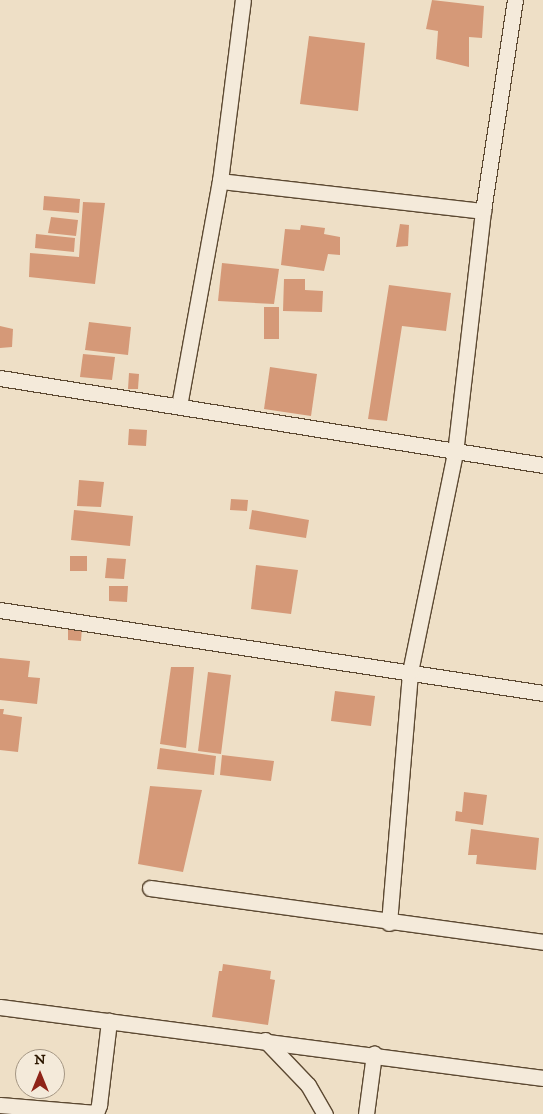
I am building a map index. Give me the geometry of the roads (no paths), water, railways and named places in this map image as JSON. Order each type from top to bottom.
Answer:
[{"type":"street","points":[[179,406],[220,181],[243,0]]},
{"type":"street","points":[[389,923],[410,672],[455,453],[483,211],[515,0]]},
{"type":"street","points":[[220,181],[483,211]]},
{"type":"street","points":[[0,378],[455,453],[543,465]]},
{"type":"street","points":[[0,610],[543,693]]},
{"type":"street","points":[[150,888],[389,923],[543,942]]},
{"type":"street","points":[[0,1007],[374,1054],[543,1078]]},
{"type":"street","points":[[0,1105],[96,1113],[100,1105],[109,1021]]},
{"type":"street","points":[[265,1040],[308,1085],[326,1114]]},
{"type":"street","points":[[366,1114],[374,1054]]}]
